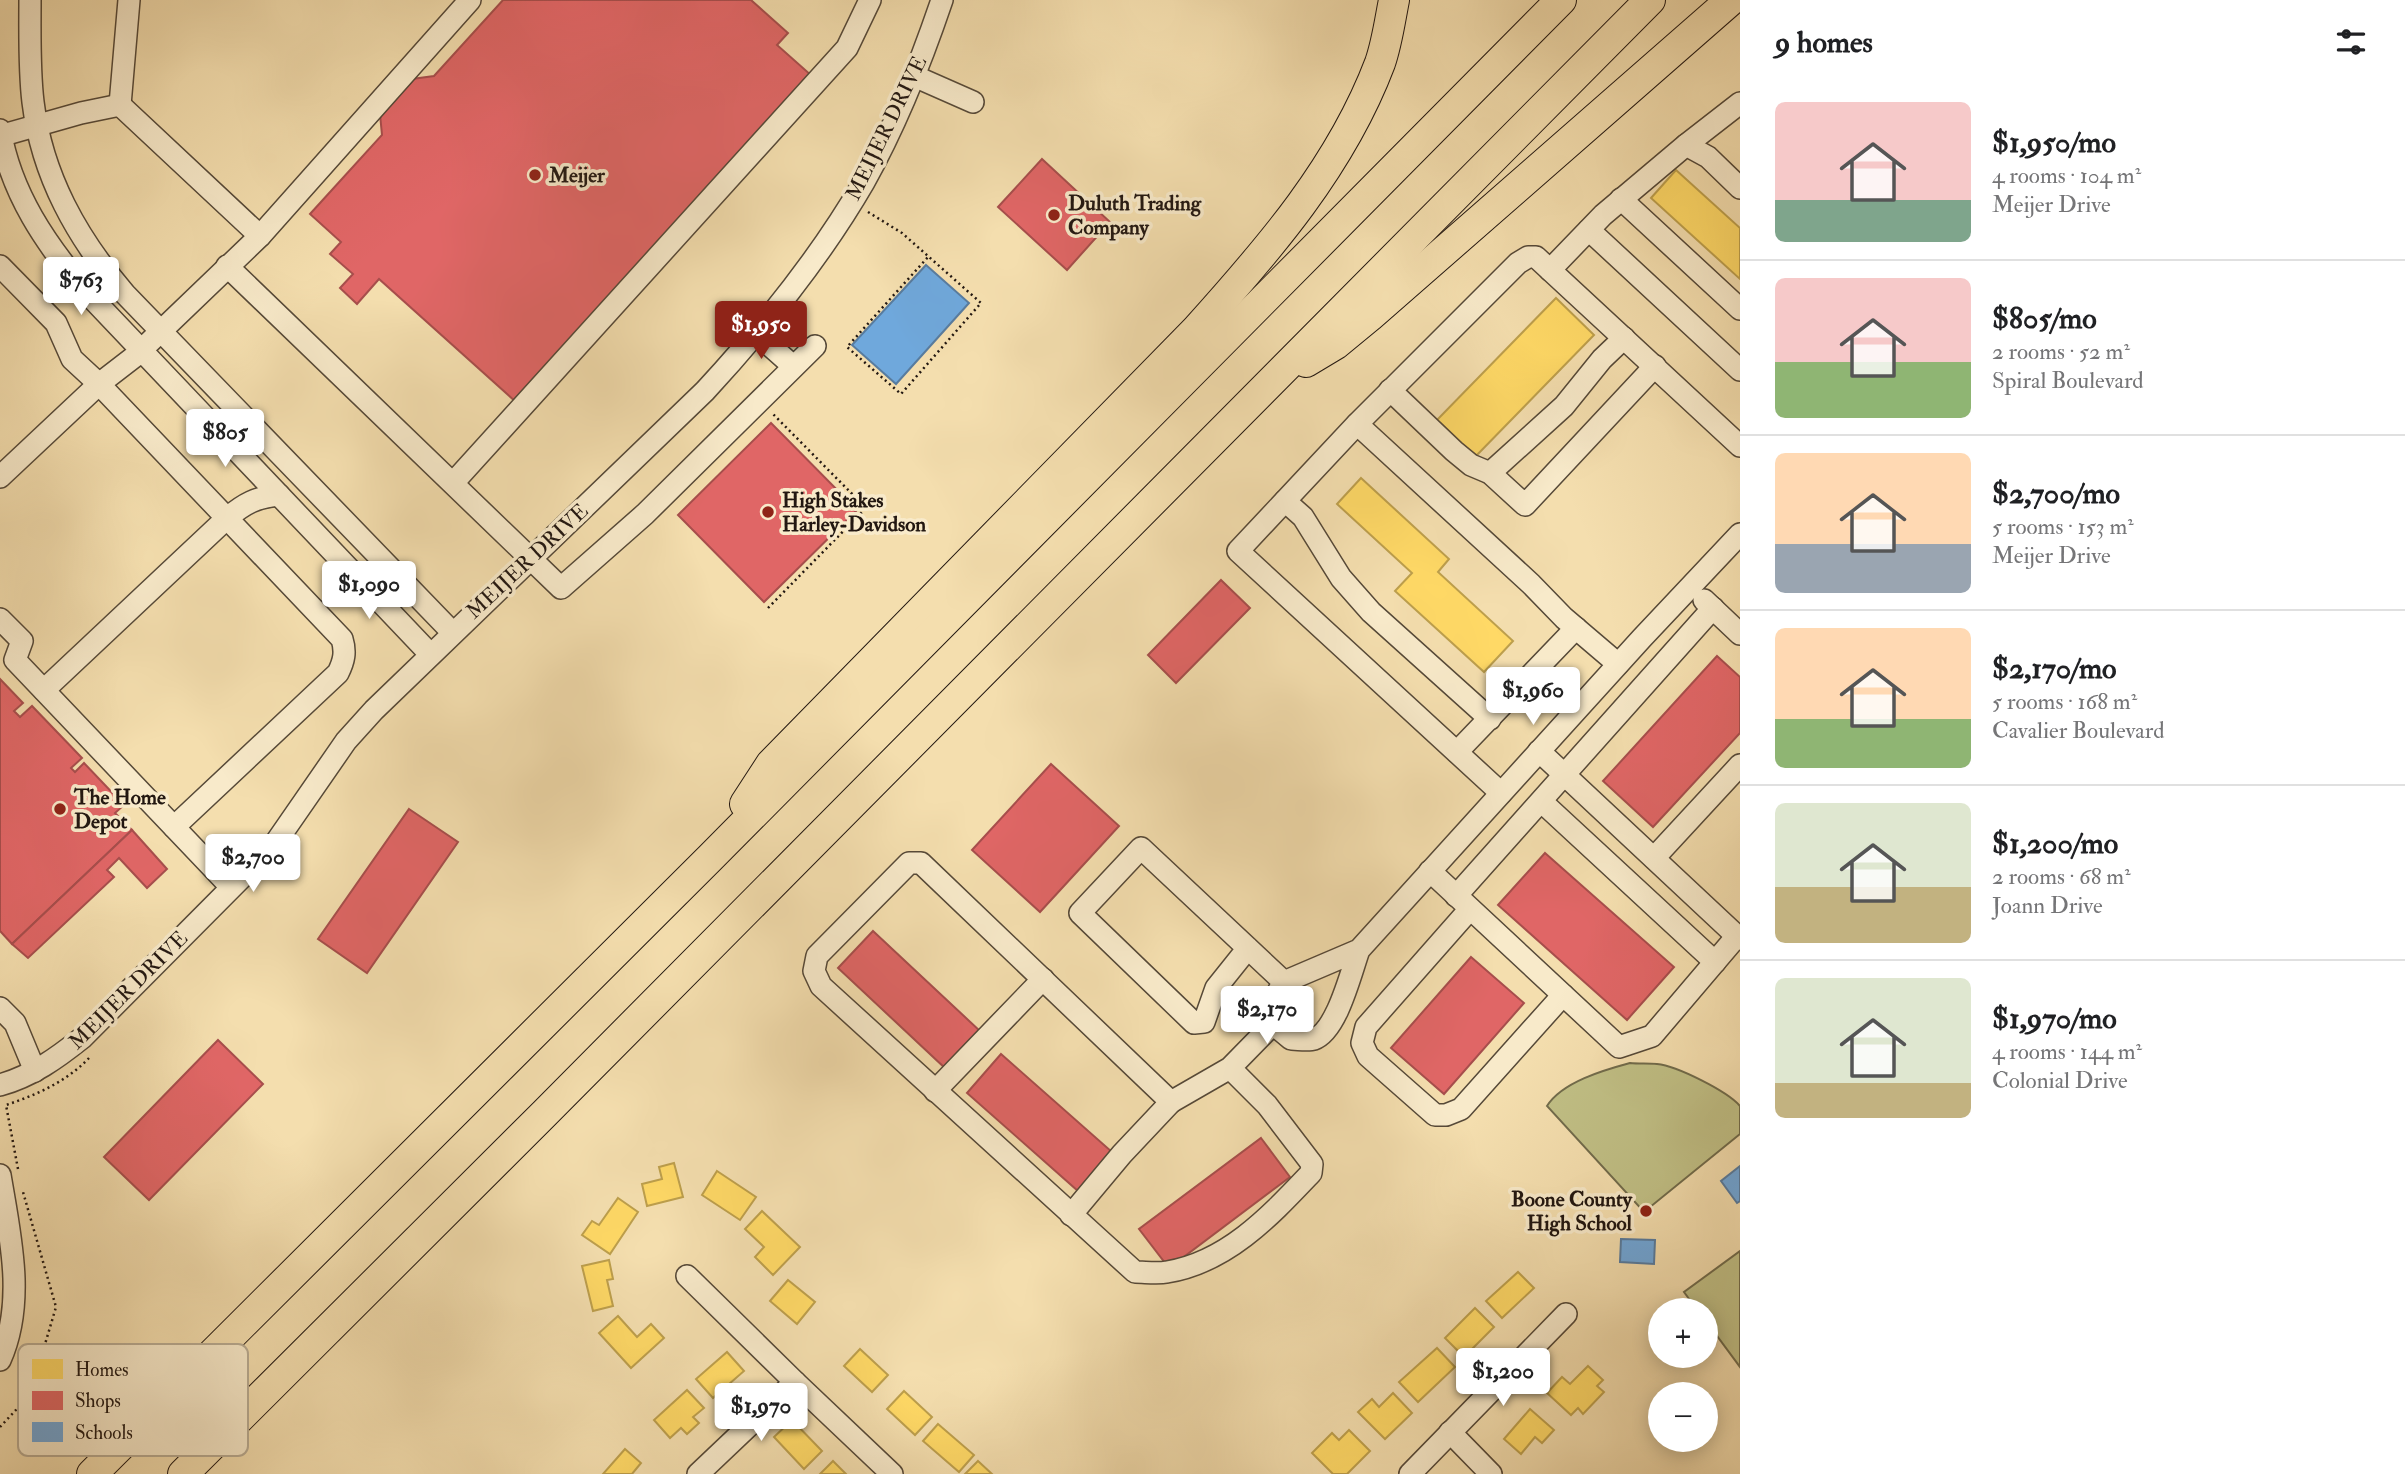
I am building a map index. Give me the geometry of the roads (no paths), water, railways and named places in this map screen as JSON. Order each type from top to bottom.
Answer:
[{"type":"highway","points":[[711,857],[771,764],[1186,340],[1257,262],[1314,189],[1356,120],[1381,60],[1394,0]]},
{"type":"highway","points":[[222,1344],[711,857],[1561,0]]},
{"type":"highway","points":[[248,1409],[565,1094],[1650,0]]},
{"type":"highway","points":[[1259,392],[1336,344],[1370,316],[1731,0]]},
{"type":"highway","points":[[92,1474],[110,1456]]},
{"type":"highway","points":[[183,1474],[201,1456]]},
{"type":"street","points":[[30,0],[30,58],[37,127],[50,172],[73,225],[97,261],[160,330],[452,632]]},
{"type":"street","points":[[120,105],[129,0]]},
{"type":"street","points":[[0,477],[99,384],[141,350],[260,236],[470,0]]},
{"type":"street","points":[[453,483],[847,48],[870,0]]},
{"type":"street","name":"MEIJER DRIVE","points":[[0,1085],[35,1072],[82,1038],[274,845],[346,741],[373,710],[705,391],[757,334],[795,286],[864,182],[914,76],[943,0]]},
{"type":"street","points":[[914,76],[973,102]]},
{"type":"street","points":[[1550,270],[1621,199],[1740,103]]},
{"type":"street","points":[[120,105],[0,134],[20,194],[35,225],[54,254],[87,293],[429,654]]},
{"type":"street","points":[[120,105],[260,236]]},
{"type":"street","points":[[1686,145],[1708,157],[1740,188]]},
{"type":"street","points":[[1621,199],[1740,309]]},
{"type":"street","points":[[1589,230],[1740,370]]},
{"type":"street","points":[[1501,793],[1238,551],[1390,390],[1518,263],[1528,257],[1536,257],[1739,442]]},
{"type":"street","points":[[0,266],[55,323],[72,359],[342,639],[344,661],[338,673],[174,827]]},
{"type":"street","points":[[227,266],[561,588],[645,514],[815,346]]},
{"type":"street","points":[[757,334],[793,366]]},
{"type":"street","points":[[1490,472],[1564,406],[1602,359],[1624,338]]},
{"type":"street","points":[[1390,390],[1471,465],[1490,472],[1525,505],[1655,366]]},
{"type":"street","points":[[1357,424],[1618,664]]},
{"type":"street","points":[[247,502],[254,486],[256,471]]},
{"type":"street","points":[[44,690],[227,518],[247,502],[263,496],[279,495]]},
{"type":"street","points":[[1285,501],[1303,517],[1341,578],[1371,612],[1490,719]]},
{"type":"street","points":[[1359,950],[1284,982],[1269,1007],[1273,1024],[1292,1039],[1314,1039],[1327,1029],[1337,1013],[1359,950],[1690,587],[1732,557],[1740,534]]},
{"type":"street","points":[[1690,587],[1740,634]]},
{"type":"street","points":[[1563,995],[1461,1109],[1446,1115],[1435,1115],[1368,1056],[1362,1042],[1366,1027],[1542,802],[1713,608]]},
{"type":"street","points":[[0,619],[22,641],[15,660],[230,887]]},
{"type":"street","points":[[1457,752],[1576,628]]},
{"type":"street","points":[[1430,871],[1619,1047],[1652,1036],[1739,938],[1539,751]]},
{"type":"street","points":[[1654,858],[1740,765]]},
{"type":"street","points":[[1542,802],[1716,962]]},
{"type":"street","points":[[1248,948],[1216,988],[1204,1021],[1194,1023],[1080,913],[1141,848],[1248,948],[1284,982]]},
{"type":"street","points":[[1171,1102],[920,863],[909,863],[817,956],[814,971],[821,986],[1135,1272],[1167,1272],[1211,1259],[1266,1220],[1311,1173],[1312,1164],[1267,1105],[1230,1068]]},
{"type":"street","points":[[935,1091],[1043,979]]},
{"type":"street","points":[[0,1008],[15,1023],[35,1072]]},
{"type":"street","points":[[1071,1216],[1122,1154],[1171,1102],[1230,1068],[1273,1024]]},
{"type":"street","points":[[0,1175],[14,1276],[9,1334],[0,1360]]},
{"type":"street","points":[[687,1276],[892,1474]]},
{"type":"street","points":[[1410,1474],[1566,1314]]},
{"type":"street","points":[[698,1474],[795,1382]]},
{"type":"street","points":[[1450,1432],[1491,1474]]},
{"type":"place","name":"Meijer","points":[[535,175]]},
{"type":"place","name":"Duluth Trading Company","points":[[1054,215]]},
{"type":"place","name":"High Stakes Harley-Davidson","points":[[768,512]]},
{"type":"place","name":"The Home Depot","points":[[60,809]]},
{"type":"place","name":"Boone County High School","points":[[1646,1211]]}]
